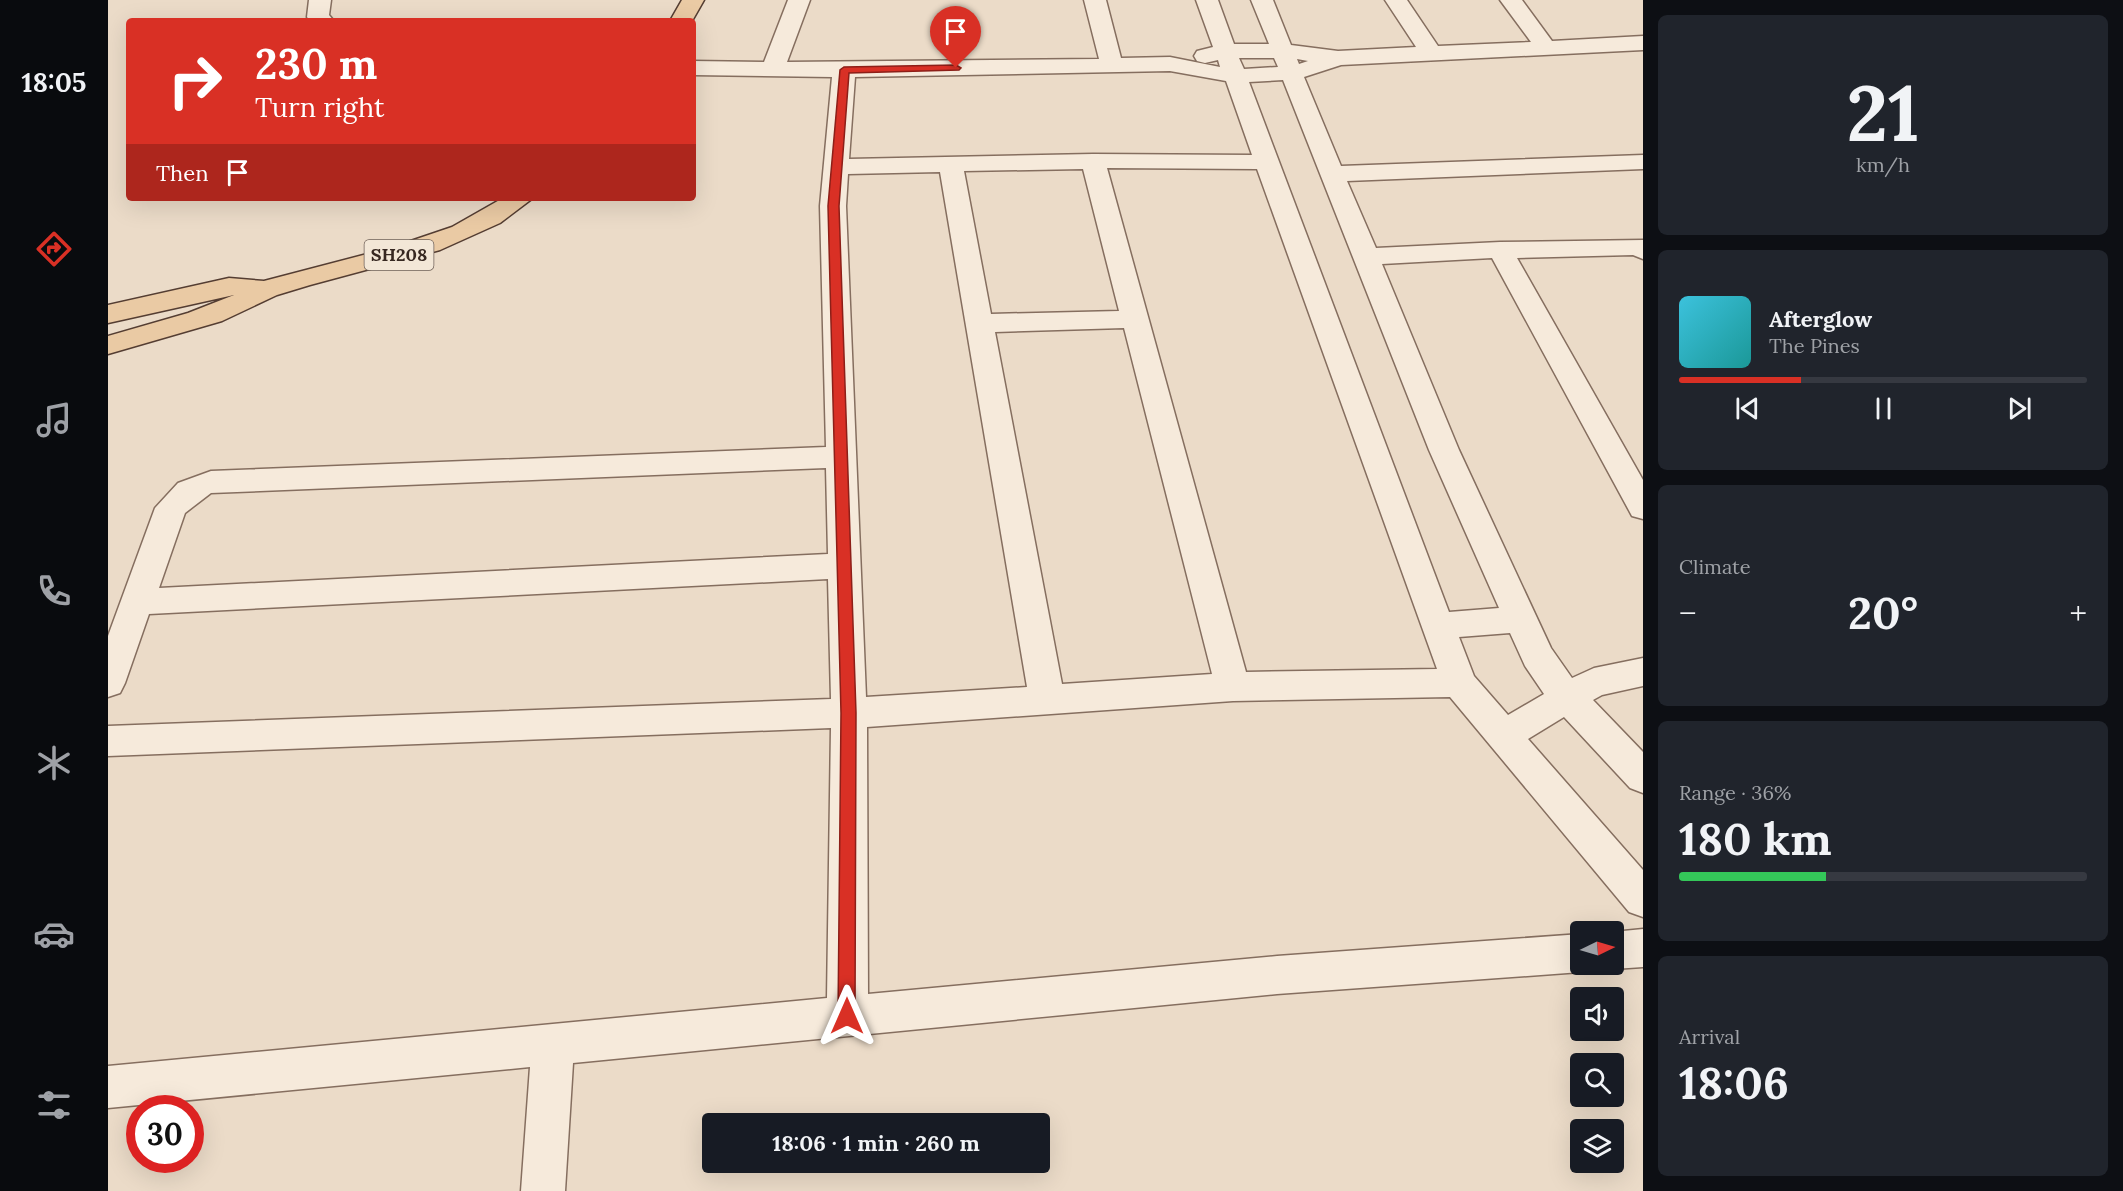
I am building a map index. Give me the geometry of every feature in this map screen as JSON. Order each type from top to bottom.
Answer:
[{"type":"main road","points":[[683,18],[693,0]]},
{"type":"main road","name":"SH208","points":[[108,345],[226,309],[268,290],[422,249],[454,238],[487,221],[516,201]]},
{"type":"main road","name":"SH208","points":[[108,314],[229,286],[268,290]]},
{"type":"street","points":[[319,18],[320,0]]},
{"type":"street","points":[[773,69],[799,0]]},
{"type":"street","points":[[1095,0],[1112,65]]},
{"type":"street","points":[[1207,0],[1459,683],[1643,899]]},
{"type":"street","points":[[1262,0],[1444,450],[1537,656],[1567,697],[1613,742],[1643,777]]},
{"type":"street","points":[[1396,0],[1431,53]]},
{"type":"street","points":[[1511,0],[1545,46]]},
{"type":"street","points":[[696,68],[844,70],[1289,62],[1545,46],[1643,43]]},
{"type":"street","points":[[844,70],[834,206],[849,713],[847,1016]]},
{"type":"street","points":[[836,167],[1093,161],[1267,162]]},
{"type":"street","points":[[1093,161],[1233,687]]},
{"type":"street","points":[[1334,174],[1643,162]]},
{"type":"street","points":[[951,165],[1047,700]]},
{"type":"street","points":[[1367,257],[1500,250],[1640,247],[1643,251]]},
{"type":"street","points":[[1500,250],[1643,508]]},
{"type":"street","points":[[980,323],[1135,320]]},
{"type":"street","points":[[108,683],[171,508],[196,486],[211,482],[840,457]]},
{"type":"street","points":[[138,602],[844,566]]},
{"type":"street","points":[[1437,626],[1521,619]]},
{"type":"street","points":[[1502,736],[1594,682],[1643,672]]},
{"type":"street","points":[[108,741],[849,713],[1233,687],[1459,683]]},
{"type":"street","points":[[1624,949],[1643,948]]},
{"type":"street","points":[[108,1087],[1277,975],[1570,953]]},
{"type":"street","points":[[543,1191],[553,1045]]},
{"type":"route","points":[[847,1016],[849,713],[834,206],[844,70],[956,68]]}]
